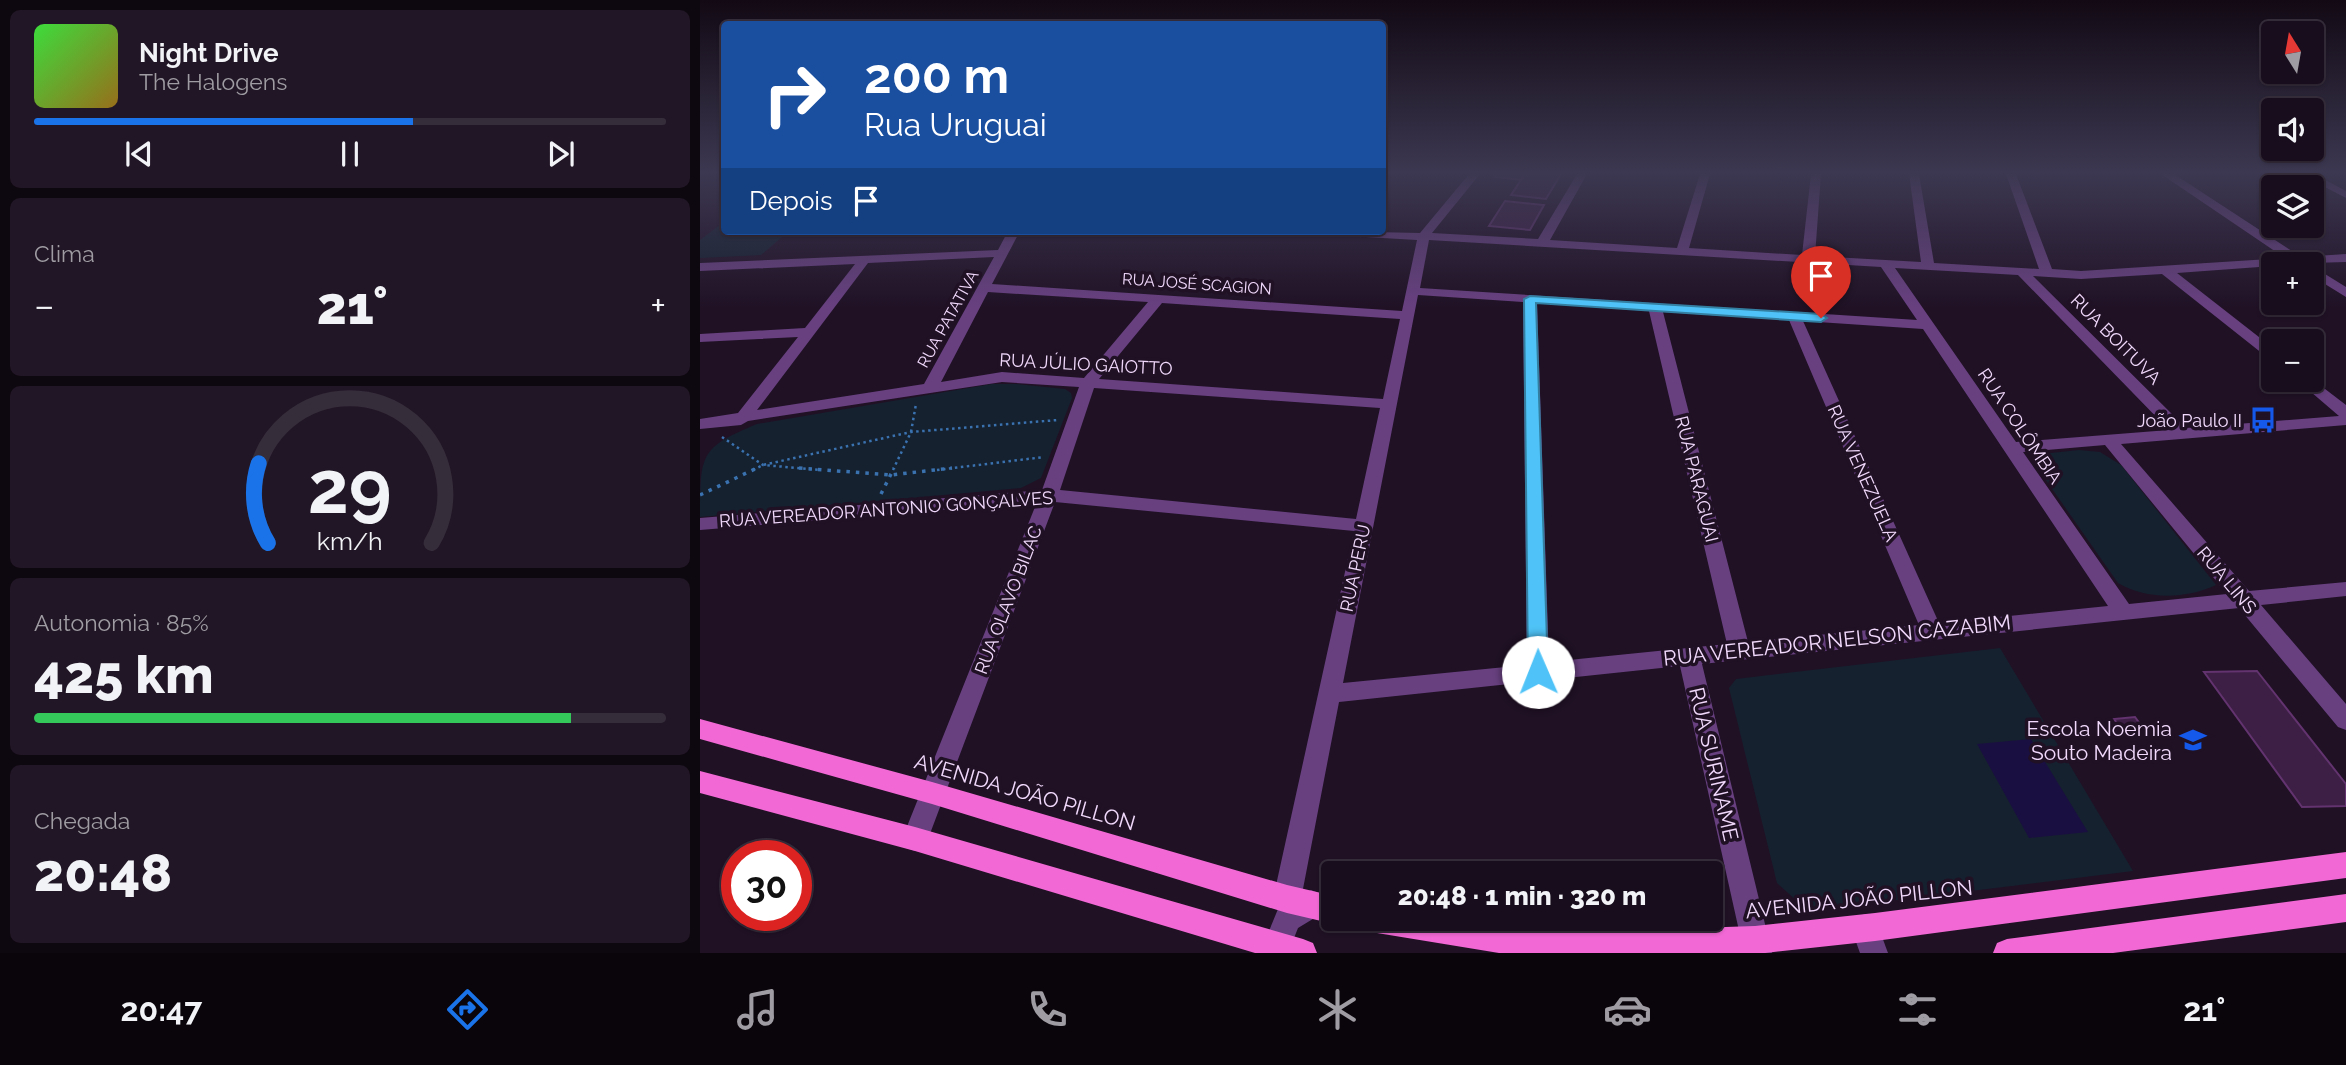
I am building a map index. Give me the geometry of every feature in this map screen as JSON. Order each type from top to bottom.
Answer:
[{"type":"main road","name":"AVENIDA JOÃO PILLON","points":[[700,729],[932,793],[1311,904]]},
{"type":"main road","points":[[700,782],[915,839],[1285,951]]},
{"type":"main road","name":"AVENIDA JOÃO PILLON","points":[[1450,931],[1548,947],[1756,946],[1869,941],[2346,865]]},
{"type":"main road","points":[[2007,953],[2346,908]]},
{"type":"street","points":[[1424,236],[1438,218]]},
{"type":"street","points":[[1542,243],[1556,218]]},
{"type":"street","points":[[1682,251],[1692,218]]},
{"type":"street","points":[[1808,259],[1812,218]]},
{"type":"street","points":[[1921,218],[1928,266]]},
{"type":"street","points":[[2027,218],[2047,273]]},
{"type":"street","points":[[2233,218],[2284,252]]},
{"type":"street","points":[[1386,234],[2047,273],[2110,275],[2261,265]]},
{"type":"street","name":"RUA PATATIVA","points":[[925,387],[985,288],[1012,235]]},
{"type":"street","name":"RUA PERU","points":[[1311,904],[1329,694],[1424,236]]},
{"type":"street","points":[[700,267],[1003,253]]},
{"type":"street","points":[[2324,260],[2346,258]]},
{"type":"street","points":[[741,420],[865,259]]},
{"type":"street","name":"RUA COLÔMBIA","points":[[1885,263],[2123,611]]},
{"type":"street","points":[[2167,271],[2261,345]]},
{"type":"street","name":"RUA BOITUVA","points":[[2022,272],[2182,434]]},
{"type":"street","points":[[2324,278],[2346,293]]},
{"type":"street","name":"RUA JOSÉ SCAGION","points":[[985,288],[1407,315]]},
{"type":"street","points":[[1412,291],[1927,325]]},
{"type":"street","name":"RUA OLAVO BILAC","points":[[915,839],[1049,495],[1088,383],[1158,299]]},
{"type":"street","points":[[1530,299],[1538,672]]},
{"type":"street","name":"RUA PARAGUAI","points":[[1655,307],[1739,651]]},
{"type":"street","name":"RUA VENEZUELA","points":[[1794,316],[1932,630]]},
{"type":"street","points":[[700,338],[808,332]]},
{"type":"street","name":"RUA JÚLIO GAIOTTO","points":[[705,429],[925,387],[1002,377],[1389,404]]},
{"type":"street","points":[[2319,392],[2346,413]]},
{"type":"street","points":[[2011,448],[2346,420]]},
{"type":"street","name":"RUA LINS","points":[[2109,440],[2346,720]]},
{"type":"street","name":"RUA VEREADOR ANTONIO GONÇALVES","points":[[700,524],[1049,495],[1364,526]]},
{"type":"street","name":"RUA VEREADOR NELSON CAZABIM","points":[[1329,694],[2346,589]]},
{"type":"street","name":"RUA SURINAME","points":[[1689,656],[1756,946]]},
{"type":"street","points":[[1285,951],[1288,918],[1311,904]]},
{"type":"path","points":[[873,508],[911,432],[925,387]]},
{"type":"path","points":[[700,495],[764,465],[911,432],[1076,418]]},
{"type":"path","points":[[705,429],[764,465],[891,475],[1063,455]]},
{"type":"shaded area","points":[[720,225],[721,235],[784,235],[761,255],[700,258],[700,240]]},
{"type":"shaded area","points":[[992,384],[1065,389],[1071,393],[1072,398],[1041,478],[1021,488],[700,517],[701,479],[707,456],[714,447],[738,432],[757,424]]},
{"type":"shaded area","points":[[2079,450],[2100,452],[2121,465],[2216,585],[2192,593],[2166,596],[2129,589],[2118,583],[2034,463],[2042,454]]},
{"type":"shaded area","points":[[2000,648],[2133,871],[1815,910],[1797,901],[1777,883],[1729,688],[1736,679]]},
{"type":"shaded area","points":[[2031,739],[2088,832],[2029,838],[1977,744]]},
{"type":"building","points":[[1494,218],[1536,218],[1530,230],[1489,226]]},
{"type":"building","points":[[2257,671],[2346,784],[2346,806],[2302,807],[2204,672]]},
{"type":"building","points":[[2135,717],[2148,735],[2128,737],[2114,719]]},
{"type":"place","name":"João Paulo II","points":[[2263,420]]},
{"type":"place","name":"Escola Noemia Souto Madeira","points":[[2193,740]]},
{"type":"route","points":[[1538,672],[1530,299],[1821,318]]}]
